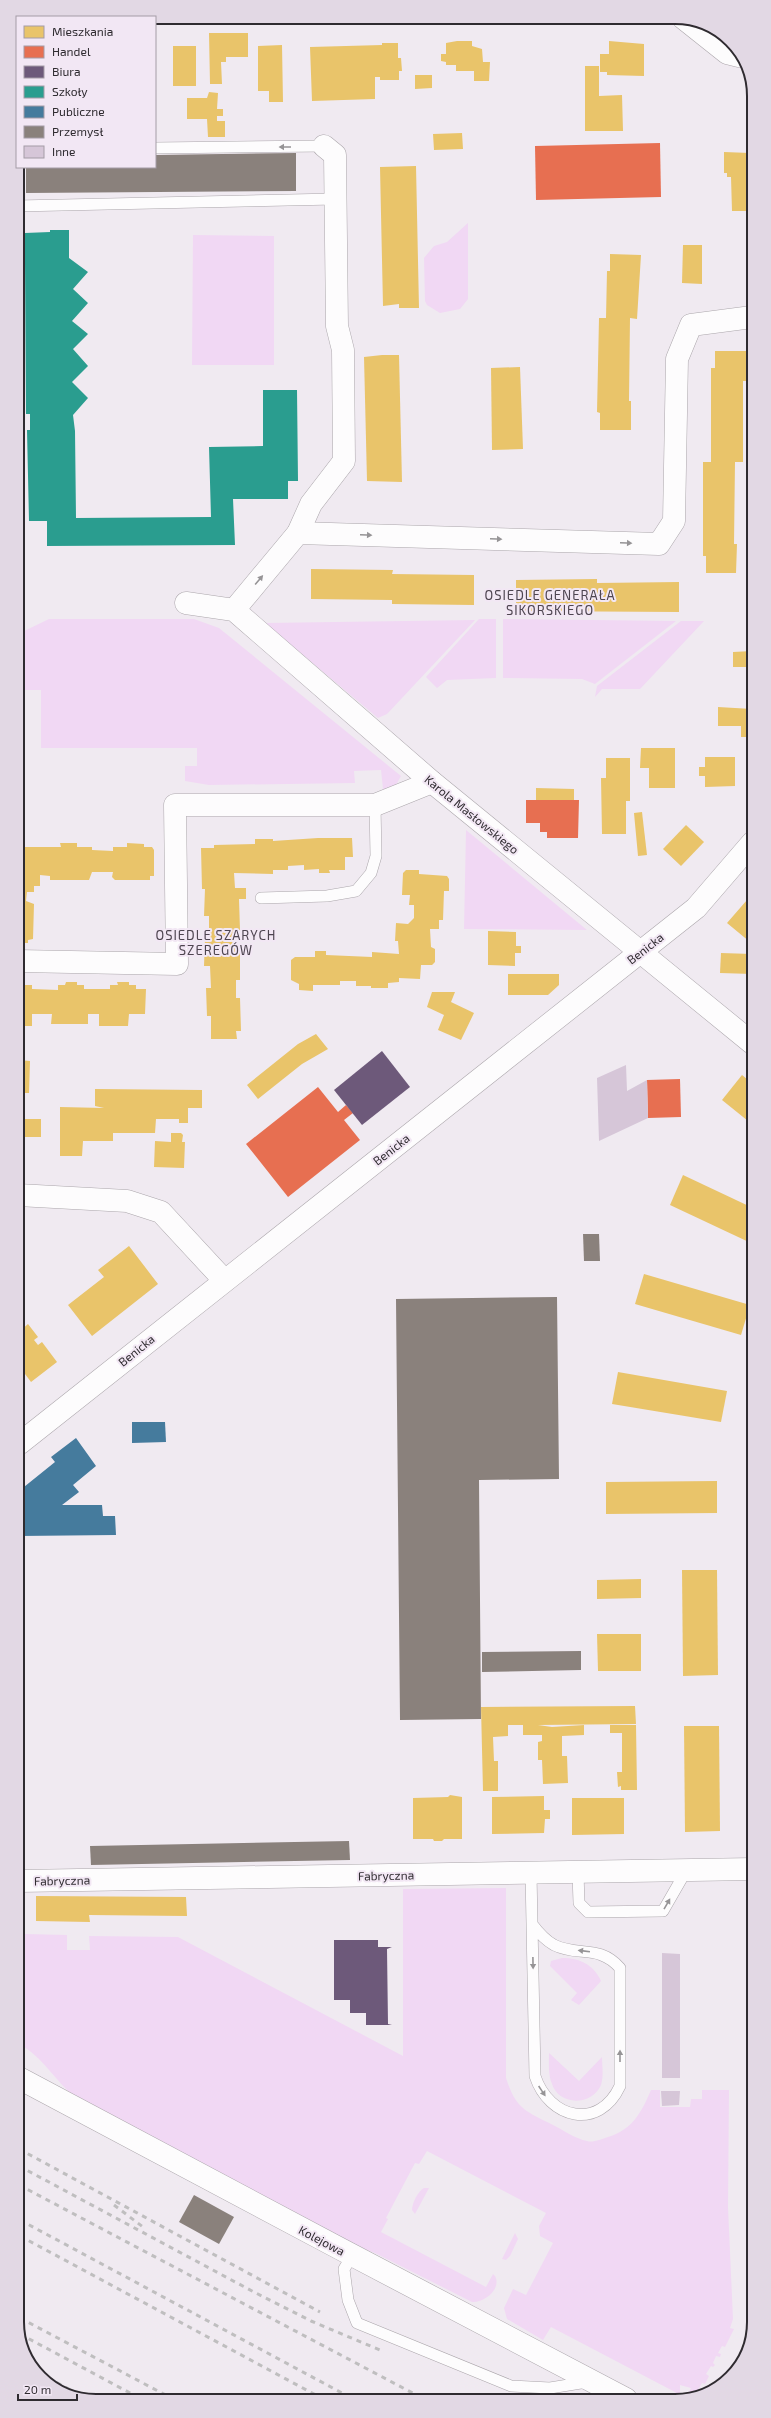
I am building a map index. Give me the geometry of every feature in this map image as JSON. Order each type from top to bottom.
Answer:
[{"type":"street","points":[[693,26],[727,53],[734,55]]},
{"type":"street","points":[[186,603],[234,610],[298,533],[311,504],[344,461],[343,350],[337,326],[335,155],[324,146]]},
{"type":"street","points":[[298,533],[660,544],[674,521],[677,359],[691,325],[747,318]]},
{"type":"street","name":"Karola Masłowskiego","points":[[234,610],[432,782],[747,1039]]},
{"type":"street","points":[[24,961],[177,964],[175,805],[375,805],[432,782]]},
{"type":"street","name":"Benicka","points":[[24,1440],[224,1280],[576,1005],[640,951],[696,908],[747,849]]},
{"type":"street","points":[[24,1195],[127,1201],[161,1212],[224,1280]]},
{"type":"street","name":"Fabryczna","points":[[24,1881],[747,1869]]},
{"type":"street","name":"Kolejowa","points":[[24,2081],[352,2256],[486,2324],[616,2394]]},
{"type":"lane","points":[[156,148],[324,146]]},
{"type":"lane","points":[[24,206],[335,199]]},
{"type":"lane","points":[[261,898],[327,896],[356,891],[371,873],[376,856],[375,805]]},
{"type":"lane","points":[[578,1873],[579,1902],[588,1912],[626,1912],[663,1911],[686,1871]]},
{"type":"lane","points":[[531,1873],[532,1924],[535,2076],[539,2089],[556,2107],[578,2115],[590,2115],[606,2106],[615,2098],[620,2086],[620,1968],[612,1959],[597,1952],[556,1946],[540,1934],[532,1924]]},
{"type":"lane","points":[[352,2256],[344,2269],[348,2300],[358,2323],[511,2386],[550,2388],[591,2381]]},
{"type":"shaded area","points":[[468,223],[468,299],[460,309],[440,313],[427,305],[425,301],[424,258],[434,246],[447,242]]},
{"type":"shaded area","points":[[193,235],[274,236],[274,365],[192,365]]},
{"type":"shaded area","points":[[49,619],[194,619],[219,628],[401,776],[396,785],[385,790],[383,789],[381,770],[354,771],[355,783],[209,785],[185,781],[185,766],[197,766],[197,748],[41,748],[41,690],[24,690],[24,631]]},
{"type":"shaded area","points":[[479,619],[496,619],[496,678],[447,680],[437,688],[426,677]]},
{"type":"shaded area","points":[[503,619],[676,621],[595,684],[582,679],[503,678]]},
{"type":"shaded area","points":[[475,620],[387,714],[378,718],[265,623]]},
{"type":"shaded area","points":[[681,621],[704,621],[640,689],[602,689],[595,697],[597,686]]},
{"type":"shaded area","points":[[466,830],[587,930],[464,929]]},
{"type":"shaded area","points":[[506,1888],[506,2078],[518,2103],[528,2112],[574,2136],[592,2142],[617,2134],[630,2125],[640,2113],[651,2090],[660,2090],[660,2107],[690,2107],[691,2099],[702,2099],[702,2090],[729,2090],[728,2207],[733,2319],[730,2328],[734,2329],[725,2347],[722,2346],[718,2353],[721,2354],[720,2357],[716,2356],[713,2363],[715,2365],[713,2367],[711,2366],[706,2374],[709,2376],[705,2384],[702,2383],[698,2390],[689,2392],[691,2388],[680,2385],[680,2393],[674,2394],[675,2392],[551,2327],[543,2340],[507,2319],[504,2308],[513,2289],[526,2295],[553,2243],[540,2236],[539,2226],[546,2213],[427,2151],[419,2164],[415,2163],[386,2218],[388,2219],[381,2232],[486,2287],[493,2274],[497,2281],[494,2290],[486,2298],[477,2302],[472,2302],[375,2253],[346,2242],[76,2098],[42,2062],[24,2047],[25,1892],[25,1934],[67,1935],[67,1950],[90,1950],[89,1936],[178,1937],[403,2056],[403,1889]]},
{"type":"shaded area","points":[[562,1958],[575,1959],[586,1964],[598,1975],[601,1981],[579,2005],[571,2000],[577,1993],[550,1966],[551,1961]]},
{"type":"shaded area","points":[[549,2053],[579,2081],[602,2057],[602,2082],[597,2092],[591,2097],[576,2101],[568,2100],[561,2096],[556,2091],[550,2077]]},
{"type":"shaded area","points":[[424,2188],[429,2188],[415,2214],[412,2210],[413,2204],[418,2194]]},
{"type":"shaded area","points":[[515,2233],[518,2239],[510,2256],[506,2260],[502,2259]]},
{"type":"building: Mieszkania","points":[[209,33],[248,33],[248,57],[226,57],[226,62],[221,62],[222,84],[210,84]]},
{"type":"building: Mieszkania","points":[[472,41],[472,46],[482,49],[483,62],[490,62],[489,81],[474,81],[474,71],[456,71],[456,65],[446,65],[446,62],[441,61],[441,54],[446,54],[446,43]]},
{"type":"building: Mieszkania","points":[[609,41],[644,44],[644,76],[607,75],[607,72],[600,72],[600,54],[609,54]]},
{"type":"building: Mieszkania","points":[[382,43],[398,43],[398,58],[401,58],[402,71],[399,71],[399,80],[380,80],[380,77],[375,77],[375,99],[312,101],[310,47],[382,45]]},
{"type":"building: Mieszkania","points":[[282,45],[283,102],[269,102],[269,91],[258,91],[258,46]]},
{"type":"building: Mieszkania","points":[[173,46],[196,46],[196,86],[173,86]]},
{"type":"building: Mieszkania","points":[[585,66],[599,66],[599,96],[622,95],[623,131],[585,131]]},
{"type":"building: Mieszkania","points":[[415,75],[432,75],[432,88],[415,89]]},
{"type":"building: Mieszkania","points":[[209,92],[218,93],[217,109],[223,109],[223,116],[217,116],[217,121],[225,121],[225,137],[208,137],[207,119],[187,119],[187,98],[207,98]]},
{"type":"building: Mieszkania","points":[[462,133],[463,149],[434,150],[433,134]]},
{"type":"building: Mieszkania","points":[[724,152],[747,153],[747,211],[732,211],[731,177],[727,177],[727,173],[724,173]]},
{"type":"building: Mieszkania","points":[[416,166],[419,308],[399,308],[399,304],[383,306],[380,167]]},
{"type":"building: Mieszkania","points":[[683,245],[702,245],[702,284],[682,283]]},
{"type":"building: Mieszkania","points":[[610,254],[641,255],[637,319],[630,318],[629,401],[631,401],[631,430],[600,430],[600,413],[597,412],[599,318],[606,318],[607,271],[610,271]]},
{"type":"building: Mieszkania","points":[[715,351],[746,351],[746,381],[743,381],[743,462],[735,462],[734,544],[737,544],[736,573],[706,573],[706,556],[703,556],[703,462],[711,462],[711,368],[715,368]]},
{"type":"building: Mieszkania","points":[[399,355],[402,482],[367,481],[364,357]]},
{"type":"building: Mieszkania","points":[[520,367],[523,449],[492,450],[491,368]]},
{"type":"building: Mieszkania","points":[[311,569],[393,570],[392,574],[474,575],[474,605],[392,604],[392,600],[311,599]]},
{"type":"building: Mieszkania","points":[[597,579],[597,583],[679,582],[679,612],[516,611],[516,580]]},
{"type":"building: Mieszkania","points":[[747,651],[747,667],[733,667],[733,652]]},
{"type":"building: Mieszkania","points":[[718,707],[747,709],[747,737],[741,737],[741,726],[718,726]]},
{"type":"building: Mieszkania","points":[[641,748],[675,748],[675,788],[649,788],[649,768],[640,768]]},
{"type":"building: Mieszkania","points":[[705,757],[735,757],[735,786],[705,787],[705,776],[699,776],[699,767],[705,767]]},
{"type":"building: Mieszkania","points":[[606,758],[630,758],[630,801],[626,801],[626,834],[602,834],[601,778],[606,778]]},
{"type":"building: Mieszkania","points":[[536,788],[574,789],[574,801],[536,800]]},
{"type":"building: Mieszkania","points":[[642,812],[647,855],[638,856],[634,813]]},
{"type":"building: Mieszkania","points":[[686,825],[704,842],[681,866],[663,849]]},
{"type":"building: Mieszkania","points":[[318,838],[352,838],[353,857],[345,857],[345,870],[329,870],[330,873],[319,873],[319,869],[304,870],[304,865],[288,866],[288,870],[273,870],[273,874],[234,873],[235,888],[246,888],[246,899],[239,899],[240,930],[235,931],[235,949],[240,949],[240,980],[236,980],[236,998],[240,998],[241,1031],[236,1031],[237,1039],[211,1039],[211,1016],[207,1016],[206,988],[211,988],[210,966],[204,966],[205,938],[209,938],[209,916],[204,916],[205,889],[202,889],[201,848],[214,848],[214,845],[255,844],[255,839],[273,839],[273,841]]},
{"type":"building: Mieszkania","points":[[60,843],[77,843],[77,847],[92,847],[92,850],[113,851],[113,847],[127,847],[127,843],[144,844],[144,847],[152,847],[154,850],[154,876],[150,876],[150,880],[115,880],[112,877],[113,872],[92,872],[89,880],[50,880],[50,876],[40,875],[40,886],[34,886],[34,892],[27,892],[26,901],[34,904],[33,939],[28,940],[28,943],[24,943],[25,847],[61,847]]},
{"type":"building: Mieszkania","points":[[406,870],[419,870],[419,874],[447,876],[449,879],[449,891],[444,891],[443,920],[439,920],[439,929],[430,929],[431,947],[435,949],[435,962],[432,965],[421,965],[420,979],[399,978],[399,982],[388,983],[388,988],[356,986],[356,981],[340,981],[340,985],[313,985],[313,991],[299,990],[299,984],[291,980],[291,960],[295,957],[315,957],[315,951],[326,951],[326,955],[372,957],[372,952],[399,954],[398,941],[395,941],[396,923],[408,924],[414,918],[414,905],[409,905],[410,895],[402,895],[403,873]]},
{"type":"building: Mieszkania","points":[[747,900],[747,940],[727,923]]},
{"type":"building: Mieszkania","points":[[488,931],[516,932],[516,946],[521,946],[521,953],[515,953],[515,966],[488,965]]},
{"type":"building: Mieszkania","points":[[721,953],[747,954],[747,974],[720,973]]},
{"type":"building: Mieszkania","points":[[508,974],[559,974],[559,985],[548,995],[508,995]]},
{"type":"building: Mieszkania","points":[[24,982],[25,985],[32,985],[32,989],[58,990],[58,985],[65,985],[66,982],[77,982],[77,985],[84,985],[84,989],[110,989],[110,985],[118,985],[117,982],[129,982],[129,985],[136,985],[136,989],[146,989],[145,1014],[129,1014],[128,1026],[99,1026],[99,1014],[88,1014],[88,1024],[51,1024],[52,1014],[32,1014],[32,1026],[24,1026]]},
{"type":"building: Mieszkania","points":[[432,992],[455,992],[451,1002],[474,1013],[461,1040],[438,1030],[444,1015],[427,1007]]},
{"type":"building: Mieszkania","points":[[316,1034],[328,1049],[302,1064],[258,1099],[247,1085],[298,1044]]},
{"type":"building: Mieszkania","points":[[24,1060],[30,1061],[29,1093],[24,1093]]},
{"type":"building: Mieszkania","points":[[742,1075],[747,1079],[747,1120],[722,1100]]},
{"type":"building: Mieszkania","points":[[95,1089],[202,1090],[202,1108],[188,1108],[188,1123],[179,1123],[179,1119],[156,1119],[155,1133],[113,1133],[113,1141],[83,1141],[82,1156],[60,1156],[60,1107],[104,1108],[95,1106]]},
{"type":"building: Mieszkania","points":[[24,1119],[41,1119],[41,1137],[24,1137]]},
{"type":"building: Mieszkania","points":[[171,1133],[181,1133],[183,1135],[182,1142],[185,1142],[184,1168],[154,1167],[155,1141],[171,1142]]},
{"type":"building: Mieszkania","points":[[683,1175],[747,1205],[747,1241],[670,1205]]},
{"type":"building: Mieszkania","points":[[129,1246],[158,1284],[92,1336],[68,1305],[104,1277],[98,1270]]},
{"type":"building: Mieszkania","points":[[644,1274],[747,1304],[747,1315],[741,1335],[635,1304]]},
{"type":"building: Mieszkania","points":[[28,1324],[38,1337],[34,1340],[38,1345],[42,1342],[57,1362],[31,1382],[24,1373],[24,1328]]},
{"type":"building: Mieszkania","points":[[618,1372],[727,1391],[721,1422],[612,1404]]},
{"type":"building: Mieszkania","points":[[717,1481],[717,1513],[606,1514],[606,1482]]},
{"type":"building: Mieszkania","points":[[682,1570],[717,1570],[718,1675],[683,1676]]},
{"type":"building: Mieszkania","points":[[641,1579],[641,1598],[597,1599],[597,1580]]},
{"type":"building: Mieszkania","points":[[597,1634],[641,1634],[641,1671],[598,1671]]},
{"type":"building: Mieszkania","points":[[635,1706],[636,1724],[538,1725],[552,1727],[584,1725],[584,1735],[562,1736],[562,1756],[567,1756],[568,1783],[543,1784],[542,1760],[538,1760],[538,1742],[542,1741],[542,1735],[523,1735],[523,1725],[508,1725],[508,1736],[493,1737],[494,1761],[498,1761],[498,1791],[483,1791],[481,1707]]},
{"type":"building: Mieszkania","points":[[610,1725],[636,1725],[637,1790],[621,1790],[621,1786],[618,1787],[617,1772],[622,1772],[622,1733],[610,1733]]},
{"type":"building: Mieszkania","points":[[684,1726],[719,1726],[720,1831],[685,1832]]},
{"type":"building: Mieszkania","points":[[450,1795],[462,1797],[462,1839],[444,1839],[442,1841],[434,1841],[433,1839],[413,1839],[413,1798],[448,1797]]},
{"type":"building: Mieszkania","points":[[544,1796],[544,1810],[550,1810],[550,1819],[545,1819],[544,1833],[492,1834],[492,1797]]},
{"type":"building: Mieszkania","points":[[572,1798],[624,1798],[624,1834],[572,1835]]},
{"type":"building: Mieszkania","points":[[36,1896],[186,1897],[187,1916],[89,1915],[90,1922],[36,1921]]},
{"type":"building: Handel","points":[[660,143],[661,197],[536,200],[535,146]]},
{"type":"building: Handel","points":[[526,800],[579,800],[578,838],[547,838],[547,832],[540,832],[540,823],[526,823]]},
{"type":"building: Handel","points":[[680,1079],[681,1117],[648,1118],[647,1080]]},
{"type":"building: Handel","points":[[318,1087],[338,1112],[346,1105],[353,1113],[344,1120],[360,1140],[288,1197],[246,1144]]},
{"type":"building: Biura","points":[[382,1051],[410,1087],[362,1125],[334,1090]]},
{"type":"building: Biura","points":[[334,1940],[378,1940],[378,1947],[392,1947],[387,1949],[388,2024],[392,2025],[366,2025],[366,2013],[350,2013],[350,2000],[334,2000]]},
{"type":"building: Szkoły","points":[[50,230],[69,230],[69,258],[88,272],[73,289],[88,303],[72,321],[88,334],[73,349],[88,366],[72,382],[88,398],[73,415],[75,431],[76,518],[211,517],[209,447],[263,446],[263,390],[297,390],[298,481],[288,481],[288,499],[233,499],[235,545],[47,546],[47,521],[29,521],[27,430],[30,430],[30,414],[26,414],[24,242],[25,233],[50,232]]},
{"type":"building: Publiczne","points":[[132,1422],[165,1422],[166,1442],[132,1443]]},
{"type":"building: Publiczne","points":[[76,1438],[96,1466],[73,1485],[79,1492],[62,1505],[102,1505],[103,1516],[115,1516],[116,1535],[24,1536],[24,1487],[55,1462],[51,1457]]},
{"type":"building: Przemysł","points":[[296,153],[296,191],[26,193],[26,168],[156,168],[156,155]]},
{"type":"building: Przemysł","points":[[583,1234],[599,1234],[600,1261],[584,1261]]},
{"type":"building: Przemysł","points":[[557,1297],[559,1479],[479,1480],[481,1719],[400,1720],[396,1299]]},
{"type":"building: Przemysł","points":[[581,1651],[581,1670],[482,1672],[482,1652]]},
{"type":"building: Przemysł","points":[[349,1841],[350,1860],[91,1865],[90,1846]]},
{"type":"building: Przemysł","points":[[194,2195],[234,2217],[219,2244],[179,2222]]},
{"type":"building: Inne","points":[[626,1065],[627,1091],[647,1080],[648,1118],[599,1141],[597,1078]]},
{"type":"building: Inne","points":[[662,1953],[680,1954],[680,2078],[662,2078]]},
{"type":"building: Inne","points":[[661,2091],[680,2091],[679,2105],[662,2106]]},
{"type":"railway","points":[[24,2152],[320,2312]]},
{"type":"railway","points":[[24,2169],[252,2291],[311,2321],[380,2350]]},
{"type":"railway","points":[[24,2188],[415,2394]]},
{"type":"railway","points":[[114,2205],[143,2227]]},
{"type":"railway","points":[[24,2222],[344,2394]]},
{"type":"railway","points":[[24,2238],[314,2394]]},
{"type":"railway","points":[[24,2320],[164,2394]]},
{"type":"railway","points":[[26,2337],[132,2394]]},
{"type":"railway","points":[[58,2383],[66,2387]]},
{"type":"district","name":"OSIEDLE GENERAŁA SIKORSKIEGO","points":[[550,602]]},
{"type":"district","name":"OSIEDLE SZARYCH SZEREGÓW","points":[[216,942]]}]
